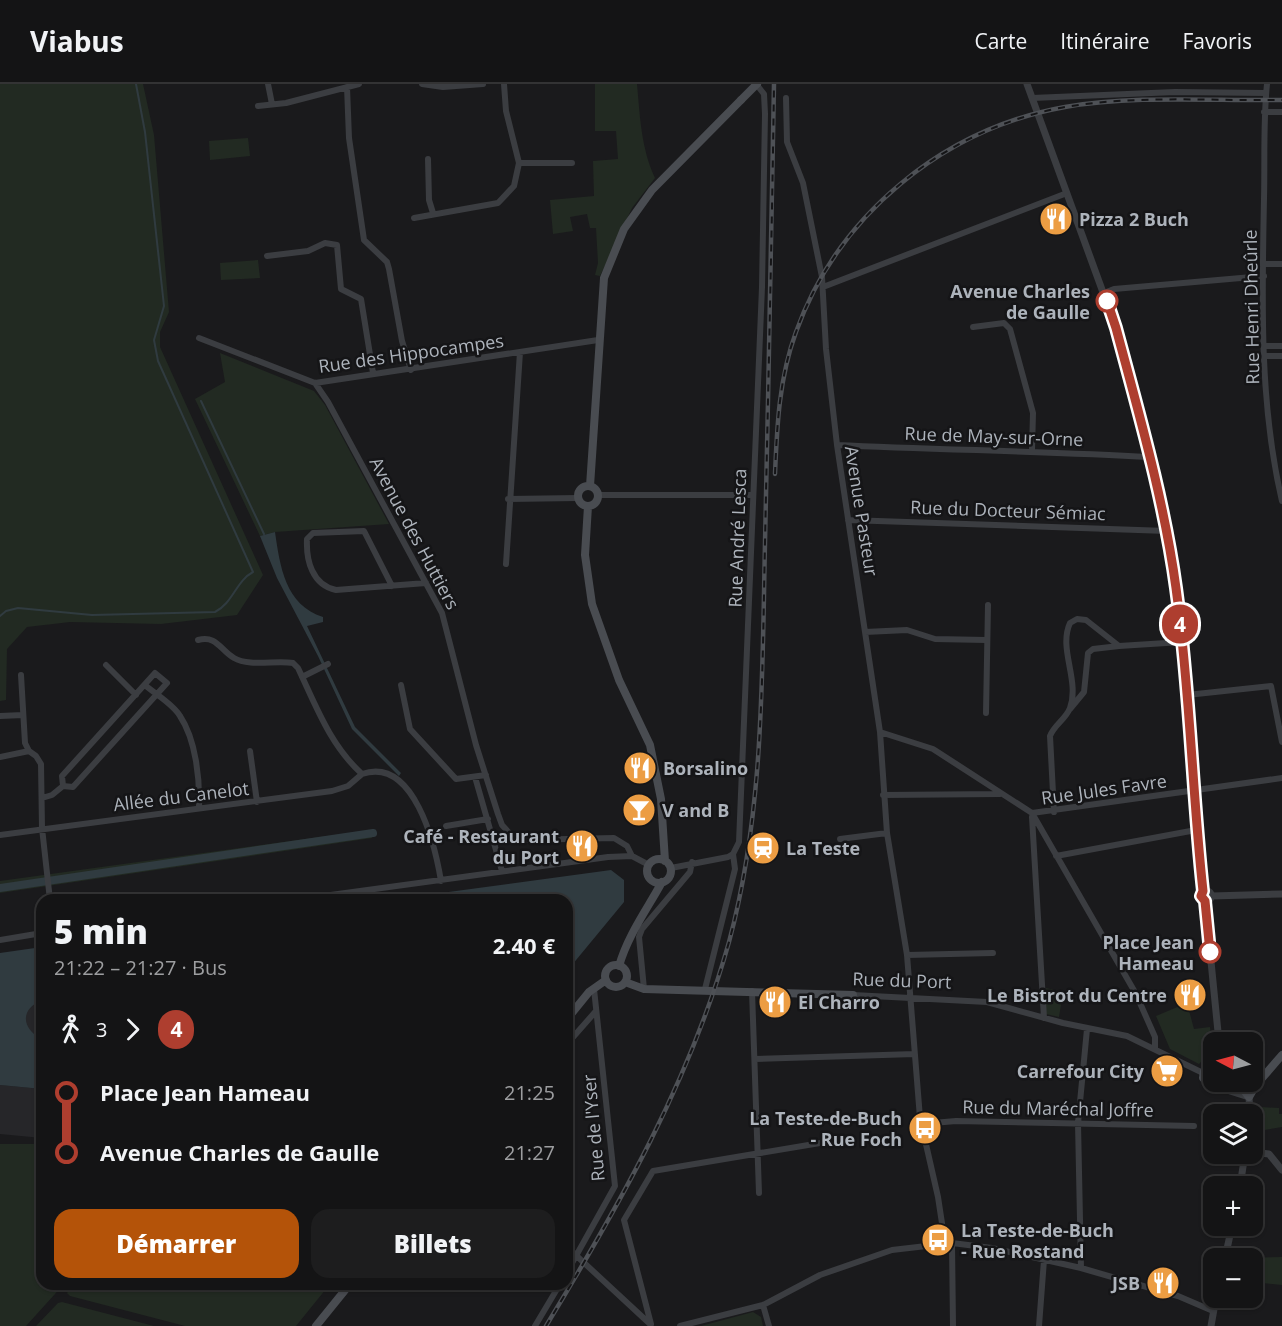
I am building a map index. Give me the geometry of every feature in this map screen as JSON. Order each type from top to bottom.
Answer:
[{"type":"main road","points":[[590,486],[580,489],[578,498],[582,504],[588,506],[594,504],[598,495],[590,486],[598,340],[604,278],[624,229],[652,189],[757,84]]},
{"type":"main road","points":[[588,506],[585,555],[592,604],[619,680],[650,745],[662,800],[663,843],[660,863],[650,878],[651,902]]},
{"type":"main road","points":[[619,966],[631,932],[662,882],[668,879],[660,863]]},
{"type":"main road","points":[[650,878],[662,882]]},
{"type":"main road","points":[[612,966],[619,966],[626,973],[625,982],[616,987],[606,981],[607,970],[612,966]]},
{"type":"main road","points":[[573,1012],[594,989],[606,981]]},
{"type":"main road","name":"Rue du Port","points":[[625,982],[644,989],[752,990],[853,995]]},
{"type":"main road","points":[[1246,1092],[1250,1096],[1256,1085],[1282,1055]]},
{"type":"main road","points":[[316,1326],[345,1290]]},
{"type":"street","points":[[268,84],[272,104]]},
{"type":"street","points":[[258,106],[359,84]]},
{"type":"street","points":[[422,84],[442,87],[483,84]]},
{"type":"street","points":[[414,218],[498,202],[514,186],[519,163],[506,111],[504,84]]},
{"type":"street","name":"Rue André Lesca","points":[[705,989],[735,869],[733,854],[739,842],[765,114],[764,94],[757,84]]},
{"type":"street","points":[[1027,84],[1116,328],[1167,531],[1182,642],[1196,830],[1203,891],[1201,896],[1205,901],[1218,1032]]},
{"type":"street","name":"Rue Henri Dheûrle","points":[[1266,84],[1264,112],[1265,356],[1272,458],[1282,501]]},
{"type":"street","points":[[347,87],[349,138],[364,240],[387,262],[402,341],[411,370]]},
{"type":"street","points":[[1032,98],[1175,92],[1266,93]]},
{"type":"street","name":"Avenue Pasteur","points":[[786,98],[787,140],[803,183],[823,287],[837,445],[880,732],[887,833],[907,955],[921,1124],[938,1197],[945,1244]]},
{"type":"street","points":[[1264,112],[1282,112]]},
{"type":"street","points":[[428,159],[429,200],[433,213]]},
{"type":"street","points":[[519,163],[572,163]]},
{"type":"street","points":[[823,287],[1067,193]]},
{"type":"street","points":[[267,256],[308,251],[325,243],[337,245],[341,290],[361,298],[373,374]]},
{"type":"street","points":[[1264,264],[1282,264]]},
{"type":"street","points":[[1104,293],[1125,288],[1264,276]]},
{"type":"street","points":[[973,327],[1004,323],[1010,329],[1033,413],[1032,450]]},
{"type":"street","name":"Rue des Hippocampes","points":[[199,338],[315,383],[598,340]]},
{"type":"street","points":[[1265,346],[1282,346]]},
{"type":"street","points":[[506,564],[508,500],[520,352]]},
{"type":"street","points":[[1265,356],[1282,356]]},
{"type":"street","name":"Avenue des Huttiers","points":[[315,383],[328,402],[442,613],[502,825],[512,836],[521,840],[614,838],[627,846],[632,856],[660,863]]},
{"type":"street","name":"Rue de May-sur-Orne","points":[[837,445],[1032,450],[1150,457]]},
{"type":"street","points":[[598,495],[753,495]]},
{"type":"street","points":[[508,500],[578,498]]},
{"type":"street","name":"Rue du Docteur Sémiac","points":[[848,520],[1167,531]]},
{"type":"street","points":[[392,586],[364,531],[313,533],[307,539],[306,554],[313,574],[324,586],[336,590],[392,586],[426,583]]},
{"type":"street","points":[[986,713],[988,605]]},
{"type":"street","points":[[1069,710],[1073,684],[1067,643],[1070,623],[1077,618],[1086,620],[1119,646]]},
{"type":"street","points":[[865,632],[907,630],[935,639],[986,640]]},
{"type":"street","points":[[198,640],[214,640],[235,659],[293,663],[298,668],[328,733],[347,761],[362,774],[372,771],[385,773],[415,799],[430,832],[441,881]]},
{"type":"street","points":[[1054,812],[1050,736],[1053,728],[1084,692],[1088,653],[1093,649],[1182,642]]},
{"type":"street","points":[[302,677],[328,664]]},
{"type":"street","points":[[106,666],[136,695]]},
{"type":"street","points":[[42,798],[52,795],[63,786],[73,787],[167,683],[155,673],[62,776],[63,786]]},
{"type":"street","points":[[21,675],[25,743],[41,764],[42,828],[49,894]]},
{"type":"street","points":[[145,685],[180,716],[195,756],[200,785],[199,808]]},
{"type":"street","points":[[401,685],[410,729],[456,779],[486,775]]},
{"type":"street","points":[[1187,695],[1271,686],[1282,742]]},
{"type":"street","points":[[0,716],[23,715]]},
{"type":"street","name":"Rue Jules Favre","points":[[880,732],[933,749],[1032,813],[1054,812],[1282,778]]},
{"type":"street","points":[[0,757],[29,751]]},
{"type":"street","points":[[250,751],[257,802]]},
{"type":"street","name":"Allée du Canelot","points":[[0,835],[199,808],[218,808],[332,791],[348,786],[362,774]]},
{"type":"street","points":[[475,777],[502,871]]},
{"type":"street","points":[[883,795],[1000,794]]},
{"type":"street","points":[[1032,813],[1136,994],[1155,1037],[1155,1048]]},
{"type":"street","points":[[1032,813],[1044,1018]]},
{"type":"street","points":[[446,826],[488,819]]},
{"type":"street","points":[[1056,856],[1196,830]]},
{"type":"street","points":[[840,839],[887,833]]},
{"type":"street","points":[[660,863],[692,862],[728,857],[733,854]]},
{"type":"street","points":[[340,894],[502,871],[632,856]]},
{"type":"street","points":[[644,989],[639,937],[642,929],[690,872],[692,862]]},
{"type":"street","points":[[1203,891],[1209,891],[1212,896]]},
{"type":"street","points":[[1212,896],[1282,894]]},
{"type":"street","points":[[1205,901],[1209,901],[1212,896]]},
{"type":"street","points":[[0,940],[36,934]]},
{"type":"street","points":[[907,955],[993,953]]},
{"type":"street","name":"Rue de l'Yser","points":[[573,1261],[615,1186],[594,989]]},
{"type":"street","points":[[752,990],[759,1193]]},
{"type":"street","name":"Rue du Port","points":[[853,995],[911,999],[971,999],[1087,1029],[1127,1036],[1203,1073]]},
{"type":"street","points":[[573,1037],[596,1011]]},
{"type":"street","points":[[1082,1268],[1078,1123],[1087,1029]]},
{"type":"street","points":[[755,1059],[915,1054]]},
{"type":"street","points":[[1250,1096],[1250,1104]]},
{"type":"street","name":"Rue du Maréchal Joffre","points":[[921,1124],[956,1121],[1194,1126]]},
{"type":"street","points":[[651,1325],[624,1220],[653,1171],[850,1138]]},
{"type":"street","points":[[1263,1153],[1269,1154],[1282,1170]]},
{"type":"street","points":[[680,1326],[763,1305],[819,1275],[891,1250],[952,1243],[992,1248],[1082,1268],[1178,1296],[1213,1311]]},
{"type":"street","points":[[952,1243],[953,1326]]},
{"type":"street","points":[[573,1252],[651,1325]]},
{"type":"street","points":[[1039,1326],[1044,1260]]},
{"type":"street","points":[[535,1326],[556,1290]]},
{"type":"street","points":[[763,1305],[769,1326]]},
{"type":"street","points":[[1211,1326],[1214,1308]]},
{"type":"shaded area","points":[[0,84],[143,84],[154,135],[169,312],[160,332],[160,347],[263,575],[237,615],[161,624],[70,622],[27,627],[7,649],[6,700],[0,701]]},
{"type":"shaded area","points":[[595,84],[637,84],[644,144],[655,178],[632,208],[600,276],[595,275],[598,263],[596,228],[590,228],[587,214],[570,217],[573,231],[553,234],[550,200],[594,196],[593,161],[618,159],[616,131],[595,131]]},
{"type":"shaded area","points":[[248,138],[250,156],[210,160],[209,141]]},
{"type":"shaded area","points":[[258,260],[260,278],[221,280],[220,263]]},
{"type":"shaded area","points":[[220,353],[314,391],[325,405],[389,524],[275,532],[260,536],[195,399],[225,382]]},
{"type":"shaded area","points":[[275,532],[282,571],[292,594],[310,611],[323,617],[323,622],[307,626],[355,727],[401,773],[399,776],[352,729],[318,656],[277,578],[260,536]]},
{"type":"shaded area","points":[[371,830],[372,838],[0,893],[0,881]]},
{"type":"shaded area","points":[[611,870],[624,880],[624,902],[573,964],[573,894],[433,894]]},
{"type":"shaded area","points":[[36,948],[36,1003],[30,1008],[26,1019],[30,1030],[36,1036],[36,1088],[0,1085],[0,953]]},
{"type":"shaded area","points":[[1046,988],[1063,992],[1059,1017],[1046,1014]]},
{"type":"shaded area","points":[[36,1003],[36,1035],[28,1030],[25,1021],[26,1012]]},
{"type":"shaded area","points":[[1187,1003],[1194,1029],[1210,1027],[1210,1032],[1203,1032],[1203,1060],[1199,1064],[1170,1049],[1156,1016]]},
{"type":"shaded area","points":[[0,1085],[36,1088],[36,1137],[0,1134]]},
{"type":"shaded area","points":[[1263,1107],[1279,1108],[1279,1114],[1282,1114],[1282,1127],[1263,1130]]},
{"type":"shaded area","points":[[0,1144],[36,1144],[36,1290],[59,1290],[26,1326],[0,1326]]},
{"type":"shaded area","points":[[1282,1257],[1282,1285],[1263,1283],[1263,1258]]},
{"type":"shaded area","points":[[69,1290],[325,1290],[296,1326],[185,1326],[70,1296],[67,1293]]},
{"type":"shaded area","points":[[62,1302],[154,1326],[36,1326],[58,1303]]},
{"type":"shaded area","points":[[753,1312],[761,1317],[763,1326],[701,1326]]},
{"type":"waterway","points":[[0,616],[6,611],[18,608],[92,615],[215,612],[253,572],[158,361],[154,340],[164,306],[145,132],[136,84]]},
{"type":"waterway","points":[[201,401],[264,534]]},
{"type":"waterway","points":[[0,888],[373,833]]},
{"type":"railway","points":[[573,1280],[651,1140],[694,1043],[729,942],[749,844],[762,694],[774,84]]},
{"type":"railway","points":[[775,474],[782,384],[796,332],[815,290],[839,251],[867,215],[900,184],[937,157],[977,135],[1020,118],[1065,107],[1146,100],[1282,100]]},
{"type":"railway","points":[[546,1326],[567,1290]]},
{"type":"bus line","name":"4","points":[[1107,301],[1150,457],[1167,531],[1182,642],[1193,801],[1203,891],[1201,896],[1205,901],[1210,952]]},
{"type":"place","name":"Pizza 2 Buch","points":[[1056,219]]},
{"type":"place","name":"Avenue Charles de Gaulle","points":[[1107,301]]},
{"type":"place","name":"Borsalino","points":[[640,768]]},
{"type":"place","name":"V and B","points":[[639,810]]},
{"type":"place","name":"Café - Restaurant du Port","points":[[582,846]]},
{"type":"place","name":"La Teste","points":[[763,848]]},
{"type":"place","name":"Place Jean Hameau","points":[[1210,952]]},
{"type":"place","name":"Le Bistrot du Centre","points":[[1190,995]]},
{"type":"place","name":"El Charro","points":[[775,1002]]},
{"type":"place","name":"Carrefour City","points":[[1167,1071]]},
{"type":"place","name":"La Teste-de-Buch - Rue Foch","points":[[925,1128]]},
{"type":"place","name":"La Teste-de-Buch - Rue Rostand","points":[[938,1240]]},
{"type":"place","name":"JSB","points":[[1163,1283]]}]
